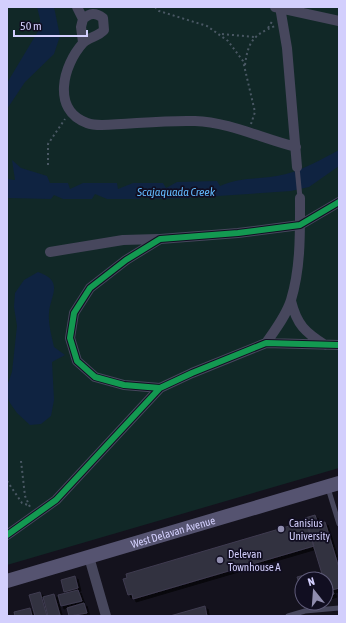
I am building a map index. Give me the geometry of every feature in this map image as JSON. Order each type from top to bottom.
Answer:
[{"type":"street","points":[[77,7],[83,19]]},
{"type":"street","points":[[278,8],[339,21]]},
{"type":"street","points":[[278,8],[283,23],[288,48],[297,167]]},
{"type":"street","points":[[83,42],[81,27],[83,19],[90,14],[99,15],[103,18],[104,28],[102,32],[83,42],[67,67],[64,80],[64,93],[68,108],[71,112],[87,123],[195,121],[243,131],[296,148]]},
{"type":"street","points":[[266,343],[280,324],[291,301],[299,264],[300,198]]},
{"type":"street","points":[[50,252],[123,240],[160,239],[238,233],[300,225],[339,202]]},
{"type":"street","points":[[160,239],[126,260],[90,288],[74,313],[70,338],[77,361],[95,377],[124,385],[160,388]]},
{"type":"street","points":[[291,301],[294,316],[306,332],[326,345]]},
{"type":"street","points":[[7,535],[56,500],[160,388],[192,373],[266,343],[339,345]]},
{"type":"street","name":"West Delavan Avenue","points":[[7,581],[334,485]]},
{"type":"street","points":[[89,557],[106,616]]},
{"type":"lane","points":[[297,167],[300,198]]},
{"type":"lane","points":[[334,485],[339,524]]},
{"type":"lane","points":[[288,616],[305,611],[314,613],[339,609]]},
{"type":"path","points":[[155,7],[159,11],[197,21],[219,33],[228,41],[243,60],[255,112],[254,120],[243,131]]},
{"type":"path","points":[[245,66],[249,43],[254,37],[264,30],[283,23]]},
{"type":"path","points":[[219,33],[230,36],[254,37]]},
{"type":"path","points":[[48,165],[48,144],[52,135],[71,112]]},
{"type":"path","points":[[21,461],[25,496],[28,505],[36,514]]},
{"type":"path","points":[[7,481],[22,503],[28,505]]},
{"type":"green space","points":[[7,7],[339,7],[339,468],[7,565]]},
{"type":"water","points":[[37,7],[54,7],[60,36],[54,54],[25,82],[7,109],[7,83],[40,28],[40,19]]},
{"type":"water","name":"Scajaquada Creek","points":[[339,150],[339,166],[309,187],[291,191],[203,197],[192,193],[191,198],[152,199],[142,195],[140,199],[107,199],[95,194],[92,199],[63,199],[54,195],[51,199],[7,198],[7,179],[15,180],[12,160],[21,168],[47,176],[50,183],[68,183],[70,189],[83,183],[117,183],[118,189],[133,183],[163,183],[166,188],[177,182],[217,181],[220,186],[244,179],[278,176],[307,167]]},
{"type":"water","points":[[38,272],[46,276],[54,284],[49,313],[50,326],[54,347],[65,355],[52,362],[54,400],[51,416],[41,424],[30,425],[17,413],[10,403],[7,396],[7,386],[12,372],[17,326],[14,307],[15,293],[24,280]]},
{"type":"building","points":[[315,515],[318,524],[325,522],[339,568],[339,588],[334,589],[334,571],[321,571],[305,518]]},
{"type":"building","name":"Delevan Townhouse A","points":[[303,522],[304,527],[308,526],[314,546],[133,599],[132,594],[128,595],[123,579],[127,578],[126,574]]},
{"type":"building","points":[[75,576],[78,588],[64,592],[61,580]]},
{"type":"building","points":[[78,590],[82,601],[61,606],[58,595]]},
{"type":"building","points":[[40,592],[47,616],[35,616],[29,595]]},
{"type":"building","points":[[54,594],[60,615],[48,616],[43,597]]},
{"type":"building","points":[[84,603],[87,613],[69,616],[67,608]]},
{"type":"building","points":[[205,606],[207,616],[170,616]]},
{"type":"building","points":[[30,608],[32,616],[15,616],[14,612]]},
{"type":"cycle path","points":[[160,388],[124,385],[95,377],[77,361],[70,338],[74,313],[90,288],[126,260],[160,239],[238,233],[300,225],[339,202]]},
{"type":"cycle path","points":[[7,535],[56,500],[160,388],[192,373],[266,343],[339,345]]},
{"type":"place","name":"Canisius University","points":[[281,529]]},
{"type":"place","name":"Delevan Townhouse A","points":[[220,560]]}]
